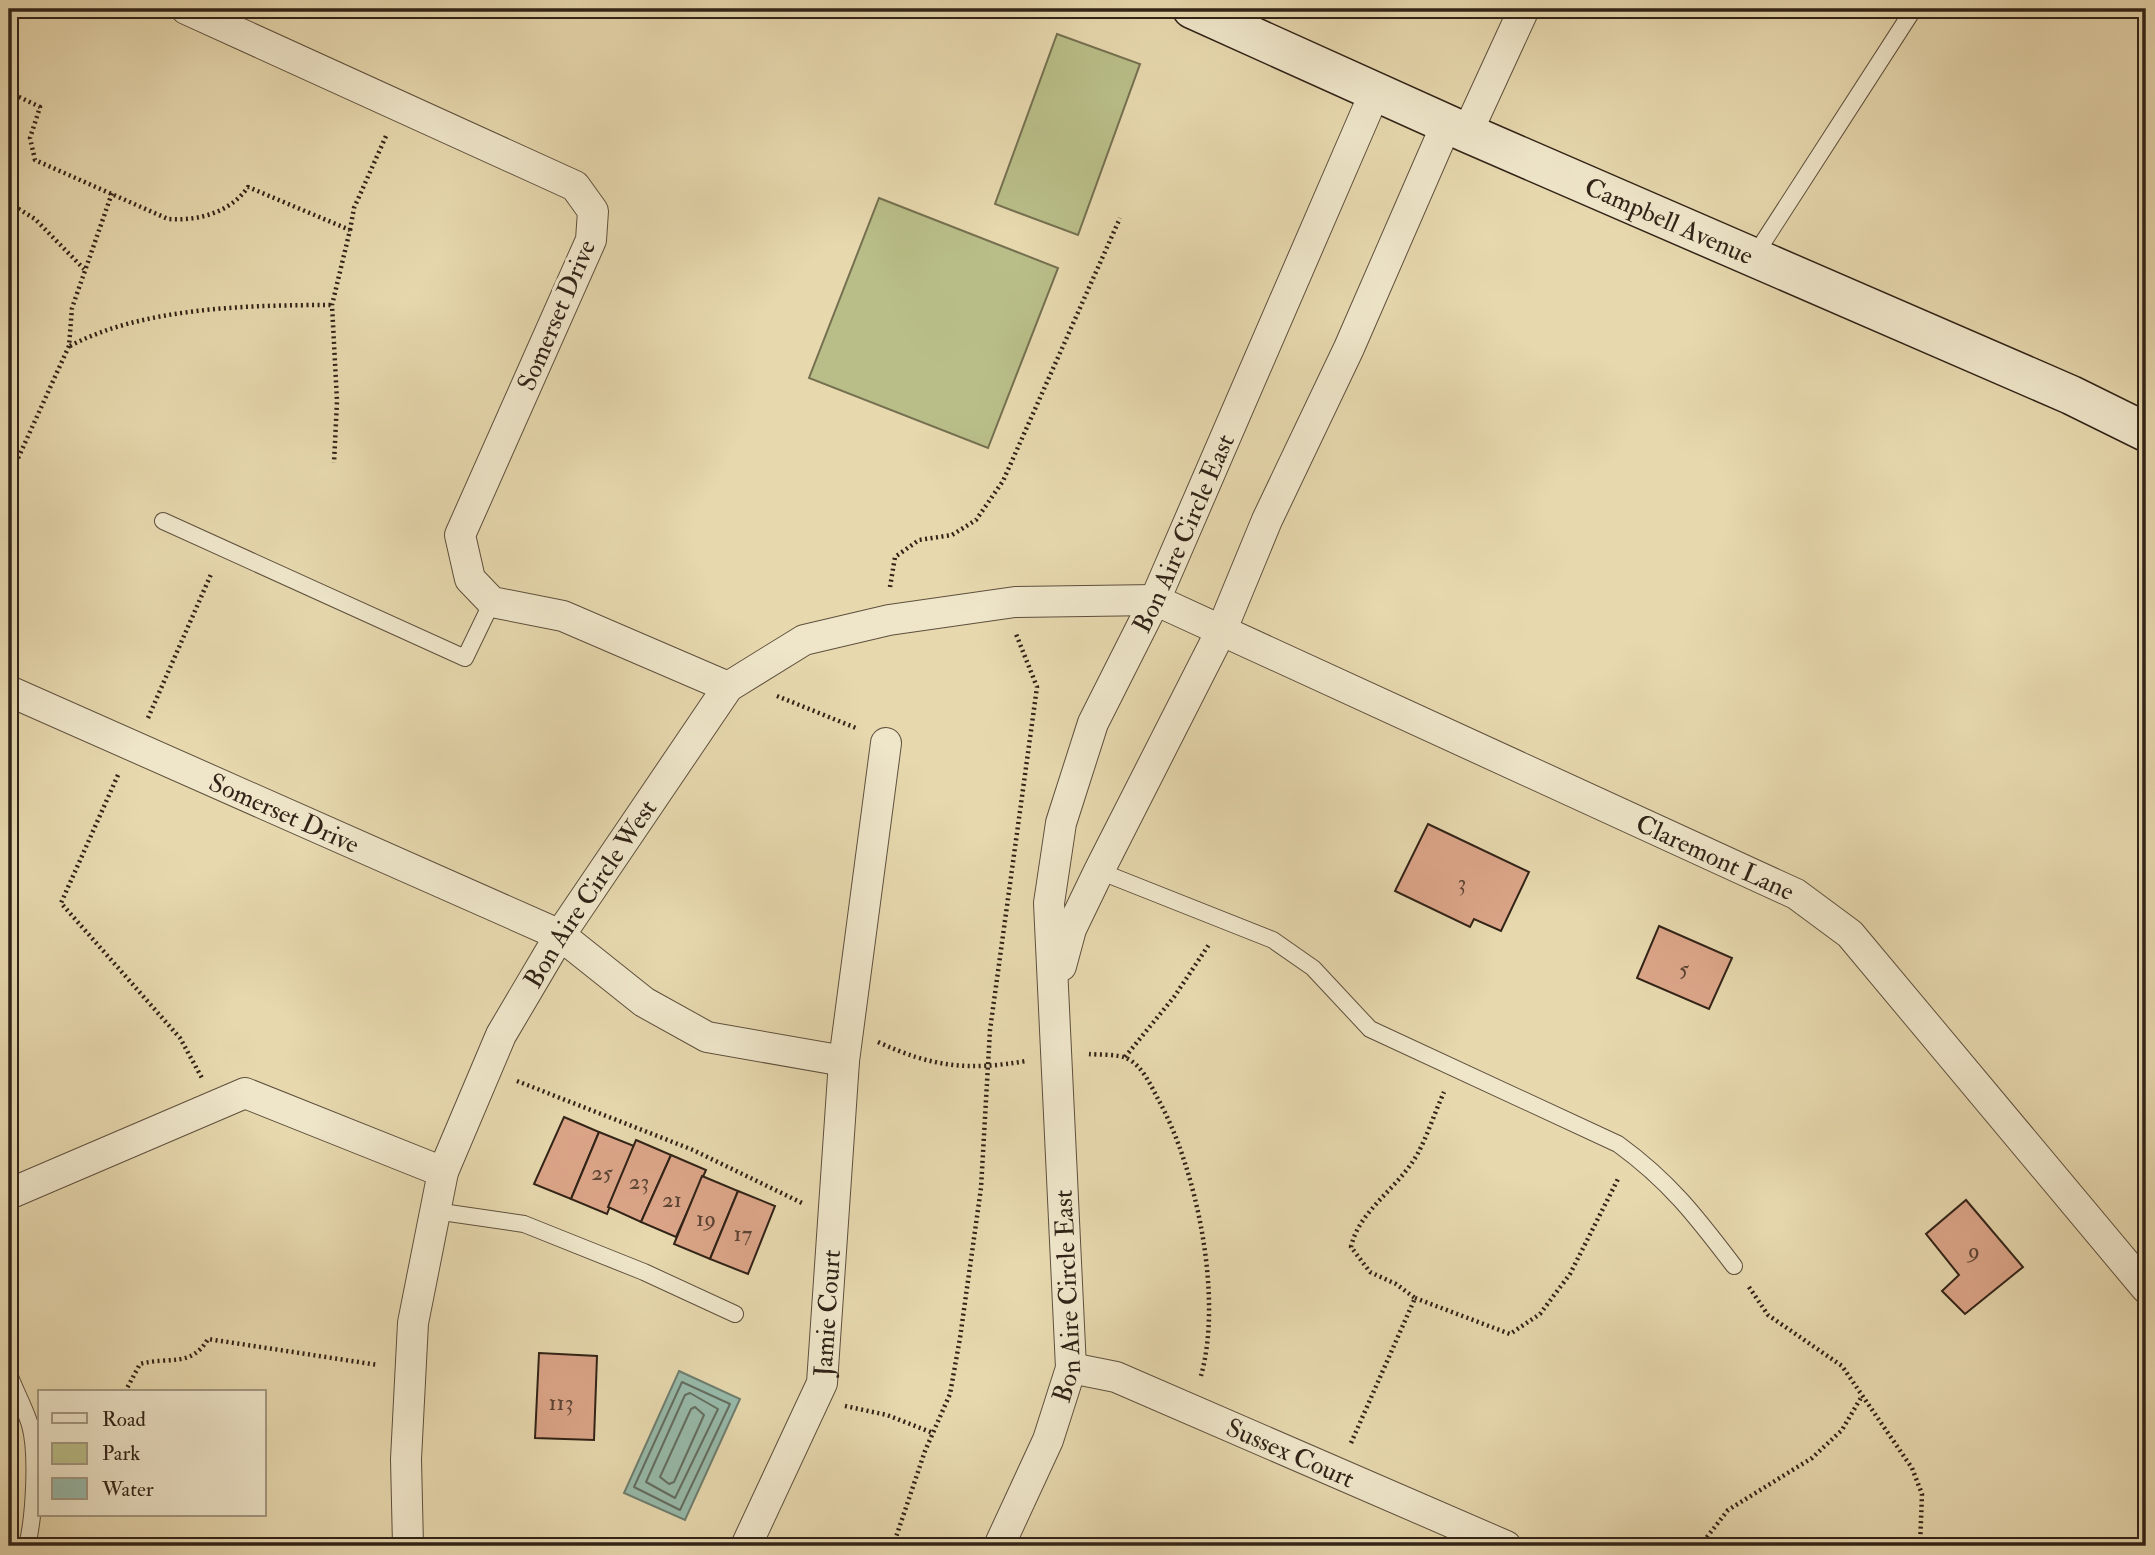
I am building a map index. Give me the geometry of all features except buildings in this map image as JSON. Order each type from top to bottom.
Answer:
[{"type":"street","name":"Somerset Drive","points":[[186,9],[575,186],[593,211],[591,240],[460,535],[470,579],[492,602]]},
{"type":"street","name":"Campbell Avenue","points":[[1192,9],[1375,92],[2058,390],[2146,432]]},
{"type":"street","name":"Bon Aire Circle East","points":[[1054,990],[1071,929],[1222,629],[1267,520],[1349,348],[1457,128],[1524,9]]},
{"type":"street","name":"Bon Aire Circle East","points":[[999,1546],[1048,1440],[1071,1368],[1049,903],[1061,823],[1093,723],[1154,600],[1375,92]]},
{"type":"street","name":"Bon Aire Circle West","points":[[408,1546],[406,1459],[413,1323],[443,1172],[501,1035],[561,935],[728,687],[804,640],[889,620],[1015,602],[1154,600]]},
{"type":"street","name":"Claremont Lane","points":[[1154,600],[1796,894],[1850,934],[2146,1288]]},
{"type":"street","points":[[492,602],[563,616],[728,687]]},
{"type":"street","name":"Somerset Drive","points":[[9,691],[561,935]]},
{"type":"street","name":"Jamie Court","points":[[746,1546],[822,1383],[844,1061],[886,743]]},
{"type":"street","points":[[561,935],[644,1002],[707,1037],[844,1061]]},
{"type":"street","points":[[9,1194],[245,1093],[443,1172]]},
{"type":"street","name":"Sussex Court","points":[[1071,1368],[1116,1377],[1506,1546]]},
{"type":"lane","points":[[1753,258],[1913,10]]},
{"type":"lane","points":[[163,521],[465,658],[492,602]]},
{"type":"lane","points":[[1099,871],[1273,940],[1314,968],[1370,1029],[1618,1144],[1653,1170],[1686,1203],[1734,1266]]},
{"type":"lane","points":[[435,1211],[524,1224],[644,1272],[734,1314]]},
{"type":"lane","points":[[9,1374],[30,1426],[32,1515],[27,1546]]},
{"type":"path","points":[[9,92],[40,107],[30,138],[35,160],[168,219],[188,220],[238,201],[248,187],[351,230]]},
{"type":"path","points":[[334,463],[337,401],[332,305],[354,208],[399,107]]},
{"type":"path","points":[[9,478],[69,346],[72,308],[112,193]]},
{"type":"path","points":[[9,203],[35,219],[85,269]]},
{"type":"path","points":[[889,620],[891,576],[895,556],[919,540],[952,536],[976,520],[1003,481],[1120,218]]},
{"type":"path","points":[[69,346],[98,331],[205,310],[260,305],[332,305]]},
{"type":"path","points":[[217,1105],[180,1038],[61,904],[131,745],[149,716],[222,549]]},
{"type":"path","points":[[893,1546],[933,1433],[950,1394],[960,1338],[981,1188],[987,1068],[1037,687],[1014,629],[990,605]]},
{"type":"path","points":[[728,687],[802,704],[886,743]]},
{"type":"path","points":[[1125,1057],[1174,997],[1223,919]]},
{"type":"path","points":[[848,1028],[908,1056],[944,1066],[987,1068],[1057,1051],[1125,1057],[1144,1072],[1179,1142],[1202,1229],[1208,1309],[1202,1372],[1191,1410]]},
{"type":"path","points":[[487,1069],[693,1150],[833,1218]]},
{"type":"path","points":[[1453,1069],[1417,1154],[1391,1192],[1355,1229],[1351,1247],[1370,1272],[1396,1284],[1415,1298],[1510,1334],[1540,1314],[1570,1275],[1622,1171]]},
{"type":"path","points":[[1734,1266],[1768,1315],[1842,1366],[1912,1468],[1922,1494],[1920,1546]]},
{"type":"path","points":[[1339,1473],[1415,1298]]},
{"type":"path","points":[[126,1390],[141,1364],[161,1358],[183,1360],[199,1353],[208,1339],[411,1368]]},
{"type":"path","points":[[1700,1546],[1728,1510],[1812,1458],[1842,1430],[1862,1396]]},
{"type":"path","points":[[813,1402],[887,1415],[933,1433]]},
{"type":"green space","points":[[1057,34],[1140,64],[1078,235],[995,204]]},
{"type":"green space","points":[[879,198],[1058,268],[988,448],[809,378]]},
{"type":"water","points":[[679,1371],[740,1399],[685,1520],[624,1493]]}]
